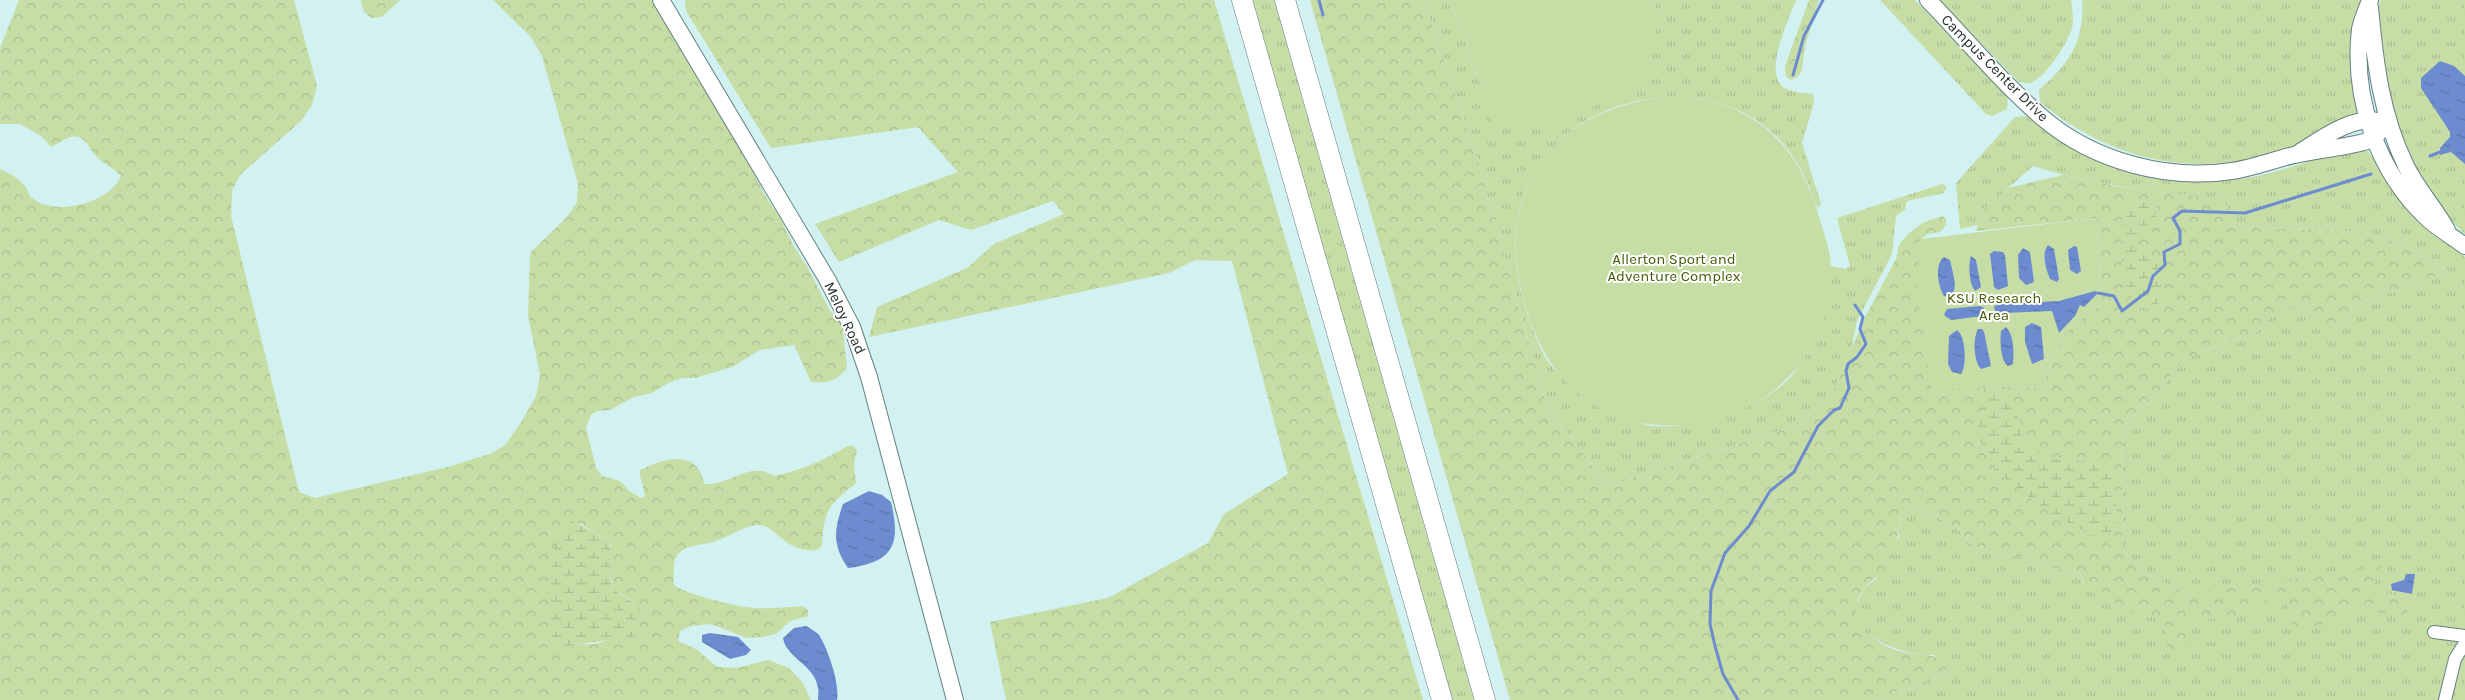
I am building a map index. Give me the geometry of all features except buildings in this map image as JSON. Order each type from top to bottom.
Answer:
[{"type":"main road","points":[[1242,0],[1442,700]]},
{"type":"main road","points":[[1285,0],[1485,700]]},
{"type":"street","name":"Meloy Road","points":[[661,0],[823,272],[852,327],[869,377],[955,700]]},
{"type":"street","name":"Campus Center Drive","points":[[1928,0],[2045,120],[2079,143],[2107,157],[2151,169],[2207,173],[2244,169],[2294,155],[2354,145],[2374,138]]},
{"type":"street","points":[[2370,1],[2361,27],[2359,54],[2360,78],[2368,119],[2374,138],[2406,196],[2429,220],[2465,246]]},
{"type":"street","points":[[2370,1],[2378,80],[2388,122],[2416,184],[2435,208],[2450,234]]},
{"type":"street","name":"Campus Center Drive","points":[[2294,155],[2328,136],[2368,119]]},
{"type":"street","points":[[2368,119],[2388,122]]},
{"type":"street","points":[[2374,138],[2388,122]]},
{"type":"street","points":[[2434,632],[2465,636]]},
{"type":"street","points":[[2445,700],[2455,659],[2465,643]]},
{"type":"green space","points":[[19,0],[294,0],[317,86],[312,105],[301,121],[240,175],[232,191],[231,216],[299,492],[315,498],[448,467],[492,453],[505,445],[522,421],[536,396],[540,375],[528,315],[530,253],[567,217],[577,202],[578,184],[542,56],[530,36],[493,0],[654,0],[728,125],[830,311],[842,321],[847,368],[831,381],[811,382],[794,345],[760,350],[732,367],[695,378],[683,378],[670,382],[652,393],[634,397],[610,410],[597,411],[591,415],[586,427],[596,468],[602,476],[620,481],[629,491],[641,498],[645,496],[639,471],[658,462],[678,459],[687,461],[695,465],[704,484],[723,481],[757,471],[774,476],[812,464],[852,445],[857,450],[854,463],[856,483],[839,497],[829,509],[824,524],[822,546],[817,550],[806,550],[797,547],[771,529],[760,525],[742,529],[713,542],[687,548],[675,560],[674,584],[685,591],[740,606],[767,608],[803,606],[808,610],[808,616],[790,621],[776,634],[747,638],[711,624],[691,626],[680,631],[678,641],[696,649],[717,667],[737,668],[768,660],[789,668],[803,683],[811,700],[0,700],[0,169],[20,181],[31,197],[40,203],[66,207],[94,200],[106,194],[115,186],[121,176],[96,156],[79,137],[70,137],[51,147],[41,136],[20,124],[0,124],[0,48]],"holes":[[[579,523],[608,540],[611,545],[609,573],[615,590],[641,607],[638,621],[617,637],[600,643],[553,643],[549,601],[552,561]]]},
{"type":"green space","points":[[361,0],[400,0],[382,17],[371,18],[364,12]]},
{"type":"green space","points":[[685,0],[1214,0],[1423,700],[1006,700],[990,622],[1108,598],[1208,543],[1224,514],[1288,474],[1232,261],[1195,260],[1169,273],[869,337],[877,307],[967,268],[994,244],[1064,214],[1053,201],[971,230],[939,220],[839,262],[815,224],[958,172],[918,127],[771,148],[686,11]]},
{"type":"green space","points":[[1248,0],[1274,0],[1474,700],[1448,700]]},
{"type":"green space","points":[[1310,0],[1424,0],[1476,155],[1546,403],[1607,486],[1789,428],[1820,407],[1835,387],[1865,317],[1896,259],[1899,245],[1908,234],[1922,223],[1942,216],[1946,219],[1946,225],[1940,232],[1928,234],[1921,239],[1991,386],[2042,388],[2063,334],[2101,304],[2097,218],[1976,231],[1982,211],[2008,188],[2063,175],[2120,187],[2224,199],[2234,227],[2362,232],[2404,245],[2449,272],[2352,306],[2350,321],[2331,325],[2302,307],[2289,308],[2272,317],[2255,333],[2199,352],[2181,362],[2154,398],[2135,414],[2121,431],[2123,550],[2144,573],[2188,594],[2381,566],[2371,590],[2407,598],[2412,606],[2403,617],[2358,609],[2342,615],[2333,622],[2320,625],[2298,638],[2293,635],[2290,615],[2284,601],[2281,597],[2269,598],[2262,606],[2242,615],[2187,623],[2193,645],[2178,653],[2167,654],[2167,637],[2163,616],[2144,617],[2087,590],[2079,571],[2048,569],[2021,557],[2005,557],[1973,546],[1955,526],[1914,507],[1900,515],[1896,544],[1887,566],[1867,585],[1859,596],[1856,625],[1887,647],[1933,656],[1944,661],[1948,672],[1876,700],[1510,700]]},
{"type":"green space","points":[[1424,0],[1448,0],[1469,46],[1466,48],[1482,88],[1479,90],[1658,13],[1653,0],[1796,0],[1779,45],[1776,70],[1778,80],[1786,89],[1813,94],[1814,103],[1802,143],[1821,204],[1818,208],[1800,167],[1792,155],[1778,138],[1752,118],[1722,104],[1690,98],[1657,98],[1624,104],[1593,117],[1566,135],[1543,159],[1531,178],[1522,198],[1517,219],[1516,263],[1525,306],[1532,328],[1544,356],[1555,370],[1641,423],[1655,426],[1688,424],[1728,414],[1752,404],[1775,391],[1797,370],[1821,324],[1827,306],[1830,287],[1830,266],[1846,269],[1850,266],[1837,218],[1942,184],[1947,187],[1944,193],[1907,201],[1905,210],[1896,216],[1892,254],[1857,321],[1851,350],[1835,387],[1820,407],[1789,428],[1607,486],[1546,403],[1476,155]]},
{"type":"green space","points":[[1448,0],[1653,0],[1658,13],[1648,79],[1563,122],[1495,130],[1479,90],[1482,88],[1466,48],[1469,46]]},
{"type":"green space","points":[[1809,0],[1819,0],[1805,46],[1802,71],[1791,80],[1786,77],[1785,66]]},
{"type":"green space","points":[[1880,0],[1915,0],[2008,96],[2007,109],[1992,116],[1986,114]]},
{"type":"green space","points":[[1939,0],[2071,0],[2073,24],[2067,39],[2050,66],[2036,80],[2026,83],[2018,81]]},
{"type":"green space","points":[[2082,0],[2361,0],[2358,12],[2358,106],[2356,114],[2317,137],[2277,152],[2236,162],[2195,164],[2155,159],[2115,147],[2077,128],[2040,102],[2039,90],[2067,61],[2078,40],[2081,28]]},
{"type":"green space","points":[[2380,0],[2465,0],[2465,234],[2443,211],[2424,185],[2396,127],[2381,63]]},
{"type":"green space","name":"Allerton Sport and Adventure Complex","points":[[1669,96],[1698,99],[1723,105],[1746,115],[1766,129],[1783,146],[1798,166],[1810,190],[1828,247],[1831,289],[1824,320],[1811,348],[1793,372],[1770,393],[1744,409],[1714,420],[1683,425],[1652,425],[1625,419],[1600,408],[1578,393],[1560,374],[1544,352],[1532,326],[1523,298],[1516,257],[1518,220],[1526,187],[1542,159],[1565,136],[1594,117],[1629,104]]},
{"type":"green space","points":[[2028,116],[2055,137],[2083,154],[2112,167],[2142,176],[2173,181],[2204,182],[2237,179],[2270,173],[2363,148],[2373,158],[2412,212],[2465,257],[2465,700],[1876,700],[1948,672],[1934,655],[1902,651],[1883,643],[1856,626],[1856,606],[1863,589],[1876,579],[1899,537],[1900,515],[1914,507],[1955,526],[1973,546],[2005,557],[2021,557],[2048,569],[2079,571],[2083,583],[2188,594],[2144,573],[2123,550],[2121,431],[2135,414],[2154,398],[2181,362],[2199,352],[2255,333],[2272,317],[2289,308],[2302,307],[2332,325],[2350,321],[2352,306],[2449,272],[2404,245],[2362,232],[2234,227],[2223,199],[2151,191],[2103,183],[2080,179],[2033,166],[1982,211],[1978,225],[1960,229],[1956,183],[2015,117]]},
{"type":"green space","points":[[2139,199],[2153,200],[2157,207],[2155,220],[2144,227],[2139,244],[2161,269],[2165,283],[2159,303],[2143,311],[2127,291],[2121,261],[2122,219],[2127,207]]},
{"type":"green space","name":"KSU Research Area","points":[[2097,218],[2101,304],[2063,334],[2042,388],[1991,386],[1932,391],[1916,286],[1921,239]]},
{"type":"green space","points":[[1984,391],[2010,393],[2020,423],[2023,441],[2048,457],[2064,461],[2110,462],[2117,513],[2111,546],[2047,511],[1995,471],[1977,434]]},
{"type":"green space","points":[[573,521],[608,540],[611,550],[610,576],[612,583],[620,594],[641,607],[637,636],[574,645],[570,649],[564,650],[553,643],[550,631],[548,596],[551,559],[556,542],[563,529]]},
{"type":"water","points":[[2440,61],[2454,66],[2465,76],[2465,164],[2451,152],[2440,155],[2440,148],[2450,137],[2450,132],[2421,88],[2421,78]]},
{"type":"water","points":[[2048,245],[2054,249],[2059,279],[2057,282],[2050,279],[2046,266],[2045,253]]},
{"type":"water","points":[[2074,246],[2077,247],[2081,271],[2077,274],[2070,270],[2068,250]]},
{"type":"water","points":[[2023,248],[2030,252],[2034,282],[2026,285],[2019,278],[2018,255]]},
{"type":"water","points":[[1994,251],[2003,252],[2005,255],[2008,286],[1998,290],[1994,287],[1990,254]]},
{"type":"water","points":[[1971,256],[1976,260],[1981,287],[1975,291],[1971,284]]},
{"type":"water","points":[[1944,257],[1950,260],[1955,286],[1949,297],[1944,296],[1938,276],[1939,265]]},
{"type":"water","points":[[2095,291],[2098,293],[2084,307],[2080,305],[2075,316],[2059,333],[2052,311],[2002,313],[1995,311],[1994,306],[2059,301]]},
{"type":"water","points":[[1980,306],[1984,308],[1983,316],[1951,320],[1944,315],[1947,309]]},
{"type":"water","points":[[2032,323],[2041,327],[2044,359],[2032,364],[2025,342],[2025,327]]},
{"type":"water","points":[[2006,327],[2011,334],[2013,349],[2013,364],[2008,366],[2003,359],[2001,345],[2001,331]]},
{"type":"water","points":[[1978,329],[1982,329],[1984,332],[1991,366],[1981,369],[1976,361],[1975,349],[1975,338]]},
{"type":"water","points":[[1957,330],[1962,338],[1965,351],[1961,374],[1952,372],[1948,364],[1949,336]]},
{"type":"water","points":[[869,491],[882,495],[891,502],[895,529],[894,540],[884,556],[876,561],[848,568],[839,552],[837,544],[836,530],[840,513],[843,504]]},
{"type":"water","points":[[2406,574],[2415,574],[2412,594],[2392,590],[2391,584],[2404,580]]},
{"type":"water","points":[[806,626],[819,635],[826,649],[837,685],[837,700],[818,700],[816,680],[812,673],[785,645],[783,638],[794,628]]},
{"type":"water","points":[[710,633],[738,637],[751,650],[746,655],[730,659],[702,642],[702,635]]},
{"type":"waterway","points":[[1319,0],[1323,15]]},
{"type":"waterway","points":[[1793,75],[1804,36],[1823,0]]},
{"type":"waterway","points":[[2430,156],[2440,152]]},
{"type":"waterway","points":[[2098,293],[2114,296],[2122,311],[2148,291],[2153,276],[2165,265],[2164,252],[2180,244],[2180,231],[2173,218],[2182,211],[2245,213],[2371,174]]},
{"type":"waterway","points":[[1738,700],[1723,674],[1715,646],[1710,624],[1711,591],[1725,553],[1749,526],[1770,491],[1794,472],[1818,426],[1834,410],[1840,408],[1849,388],[1846,371],[1848,364],[1857,357],[1866,344],[1860,329],[1863,317],[1855,305]]}]
